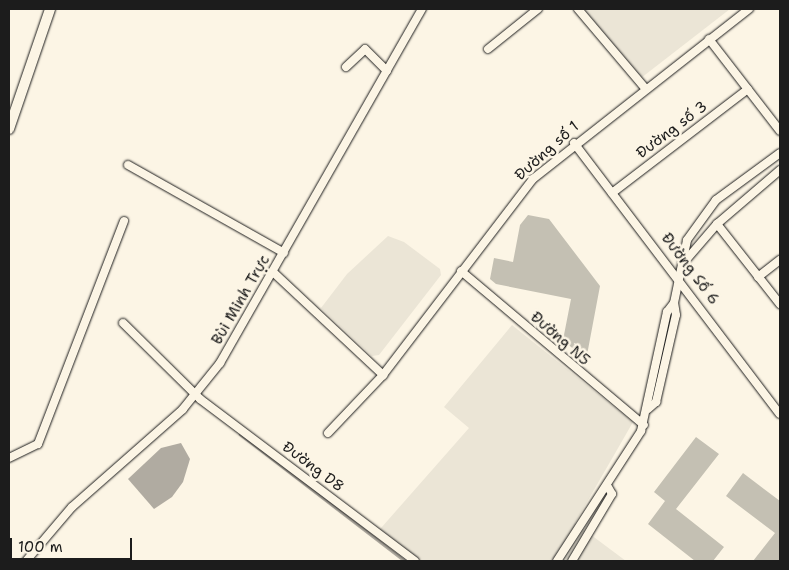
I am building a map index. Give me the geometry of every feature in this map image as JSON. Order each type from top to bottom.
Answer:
[{"type":"main road","points":[[9,129],[50,9]]},
{"type":"street","name":"Bùi Minh Trực","points":[[26,561],[72,507],[183,409],[220,363],[422,9]]},
{"type":"street","points":[[488,49],[538,9]]},
{"type":"street","points":[[578,9],[645,88]]},
{"type":"street","name":"Đường số 1","points":[[328,433],[383,375],[533,179],[574,143],[749,9]]},
{"type":"street","points":[[709,39],[780,131]]},
{"type":"street","points":[[346,67],[365,49],[386,71]]},
{"type":"street","name":"Đường số 3","points":[[612,193],[748,89]]},
{"type":"street","name":"Đường Số 6","points":[[574,143],[680,278],[780,414]]},
{"type":"street","points":[[557,561],[600,490],[608,487],[644,425],[648,409],[656,402],[676,314],[674,303],[686,260],[687,240],[711,206],[780,152]]},
{"type":"street","points":[[128,165],[284,253]]},
{"type":"street","points":[[686,260],[717,224],[780,170]]},
{"type":"street","points":[[9,458],[38,444],[124,221]]},
{"type":"street","points":[[717,224],[780,304]]},
{"type":"street","points":[[758,277],[780,260]]},
{"type":"street","name":"Đường N5","points":[[461,271],[644,425]]},
{"type":"street","points":[[273,272],[383,375]]},
{"type":"street","name":"Đường D8","points":[[123,323],[195,394],[415,561]]},
{"type":"street","points":[[572,561],[612,494],[608,487]]},
{"type":"shaded area","points":[[584,9],[730,9],[641,78]]},
{"type":"shaded area","points":[[388,236],[404,242],[440,269],[441,275],[379,355],[372,356],[321,308],[347,274]]},
{"type":"shaded area","points":[[512,325],[633,422],[575,523],[626,561],[408,561],[374,536],[469,428],[444,407]]},
{"type":"shaded area","points":[[181,443],[190,459],[183,482],[172,497],[154,509],[128,479],[161,448]]},
{"type":"building","points":[[528,215],[549,219],[600,286],[587,355],[578,353],[563,340],[571,299],[496,284],[490,279],[494,258],[513,262],[520,225]]},
{"type":"building","points":[[696,437],[719,454],[676,509],[724,547],[713,561],[695,561],[648,524],[665,501],[654,492]]},
{"type":"building","points":[[743,473],[780,501],[780,561],[753,561],[775,533],[726,496]]},
{"type":"waterway","points":[[240,434],[405,561]]}]
